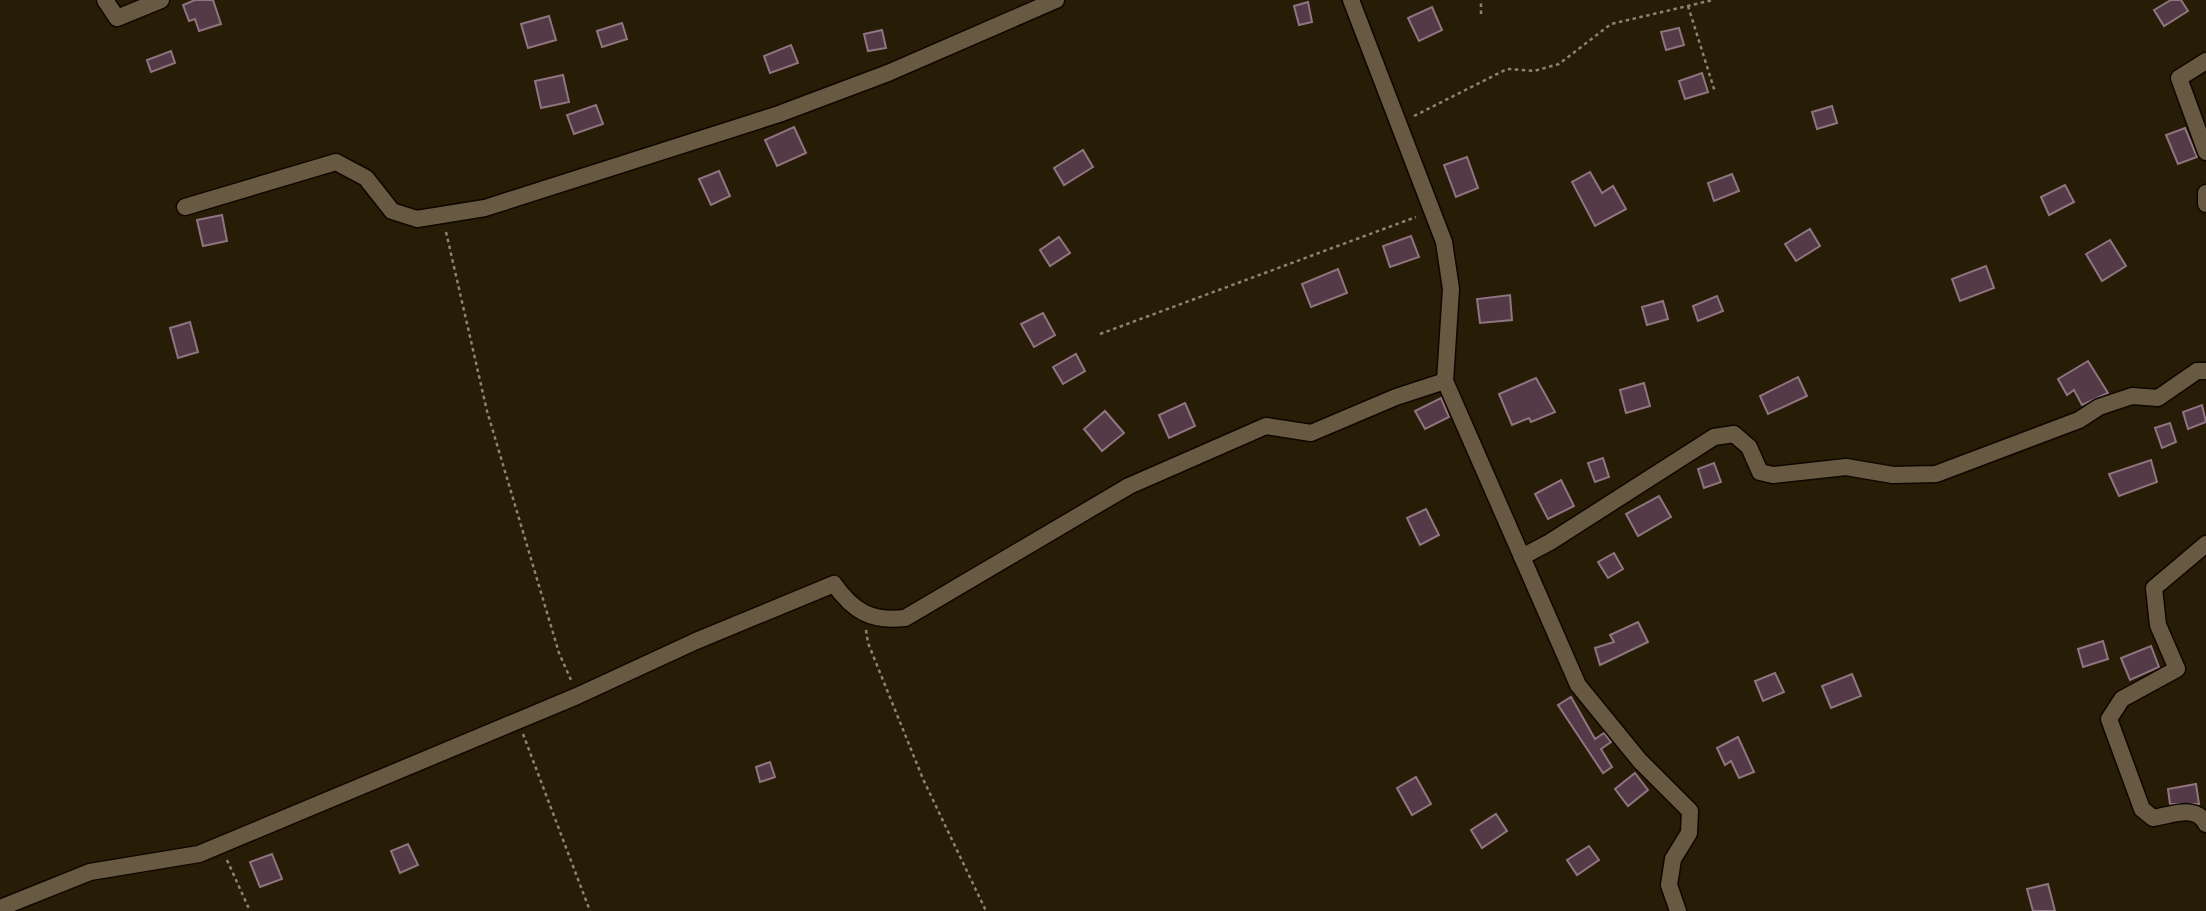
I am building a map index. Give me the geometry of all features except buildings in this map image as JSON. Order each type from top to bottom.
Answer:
[{"type":"street","points":[[105,0],[117,18],[161,0]]},
{"type":"street","points":[[185,207],[336,162],[366,178],[392,211],[417,219],[498,204],[779,114],[888,73],[1056,0]]},
{"type":"street","points":[[1351,0],[1444,242],[1451,289],[1446,381],[1578,685],[1640,761],[1690,811],[1689,833],[1673,859],[1669,885],[1678,911]]},
{"type":"street","points":[[2206,61],[2179,78],[2206,152]]},
{"type":"street","points":[[1522,557],[1550,542],[1713,437],[1734,434],[1749,447],[1760,472],[1773,475],[1846,467],[1893,475],[1936,474],[2080,421],[2099,407],[2132,396],[2158,398],[2197,371],[2206,371]]},
{"type":"street","points":[[0,908],[90,873],[199,854],[578,696],[696,641],[834,584],[847,603],[870,617],[886,620],[905,618],[1129,486],[1266,426],[1311,433],[1396,397],[1446,381]]},
{"type":"street","points":[[2205,820],[2194,812],[2153,818],[2142,809],[2109,719],[2122,699],[2177,669],[2158,625],[2154,588],[2206,544]]},
{"type":"path","points":[[1481,0],[1481,14]]},
{"type":"path","points":[[1399,124],[1507,69],[1534,71],[1559,64],[1611,24],[1713,0]]},
{"type":"path","points":[[1688,6],[1715,92]]},
{"type":"path","points":[[1100,334],[1432,212]]},
{"type":"path","points":[[443,215],[486,411],[559,653],[578,696]]},
{"type":"path","points":[[870,617],[866,631],[868,643],[923,779],[986,911]]},
{"type":"path","points":[[518,721],[590,911]]},
{"type":"path","points":[[220,845],[250,911]]}]
